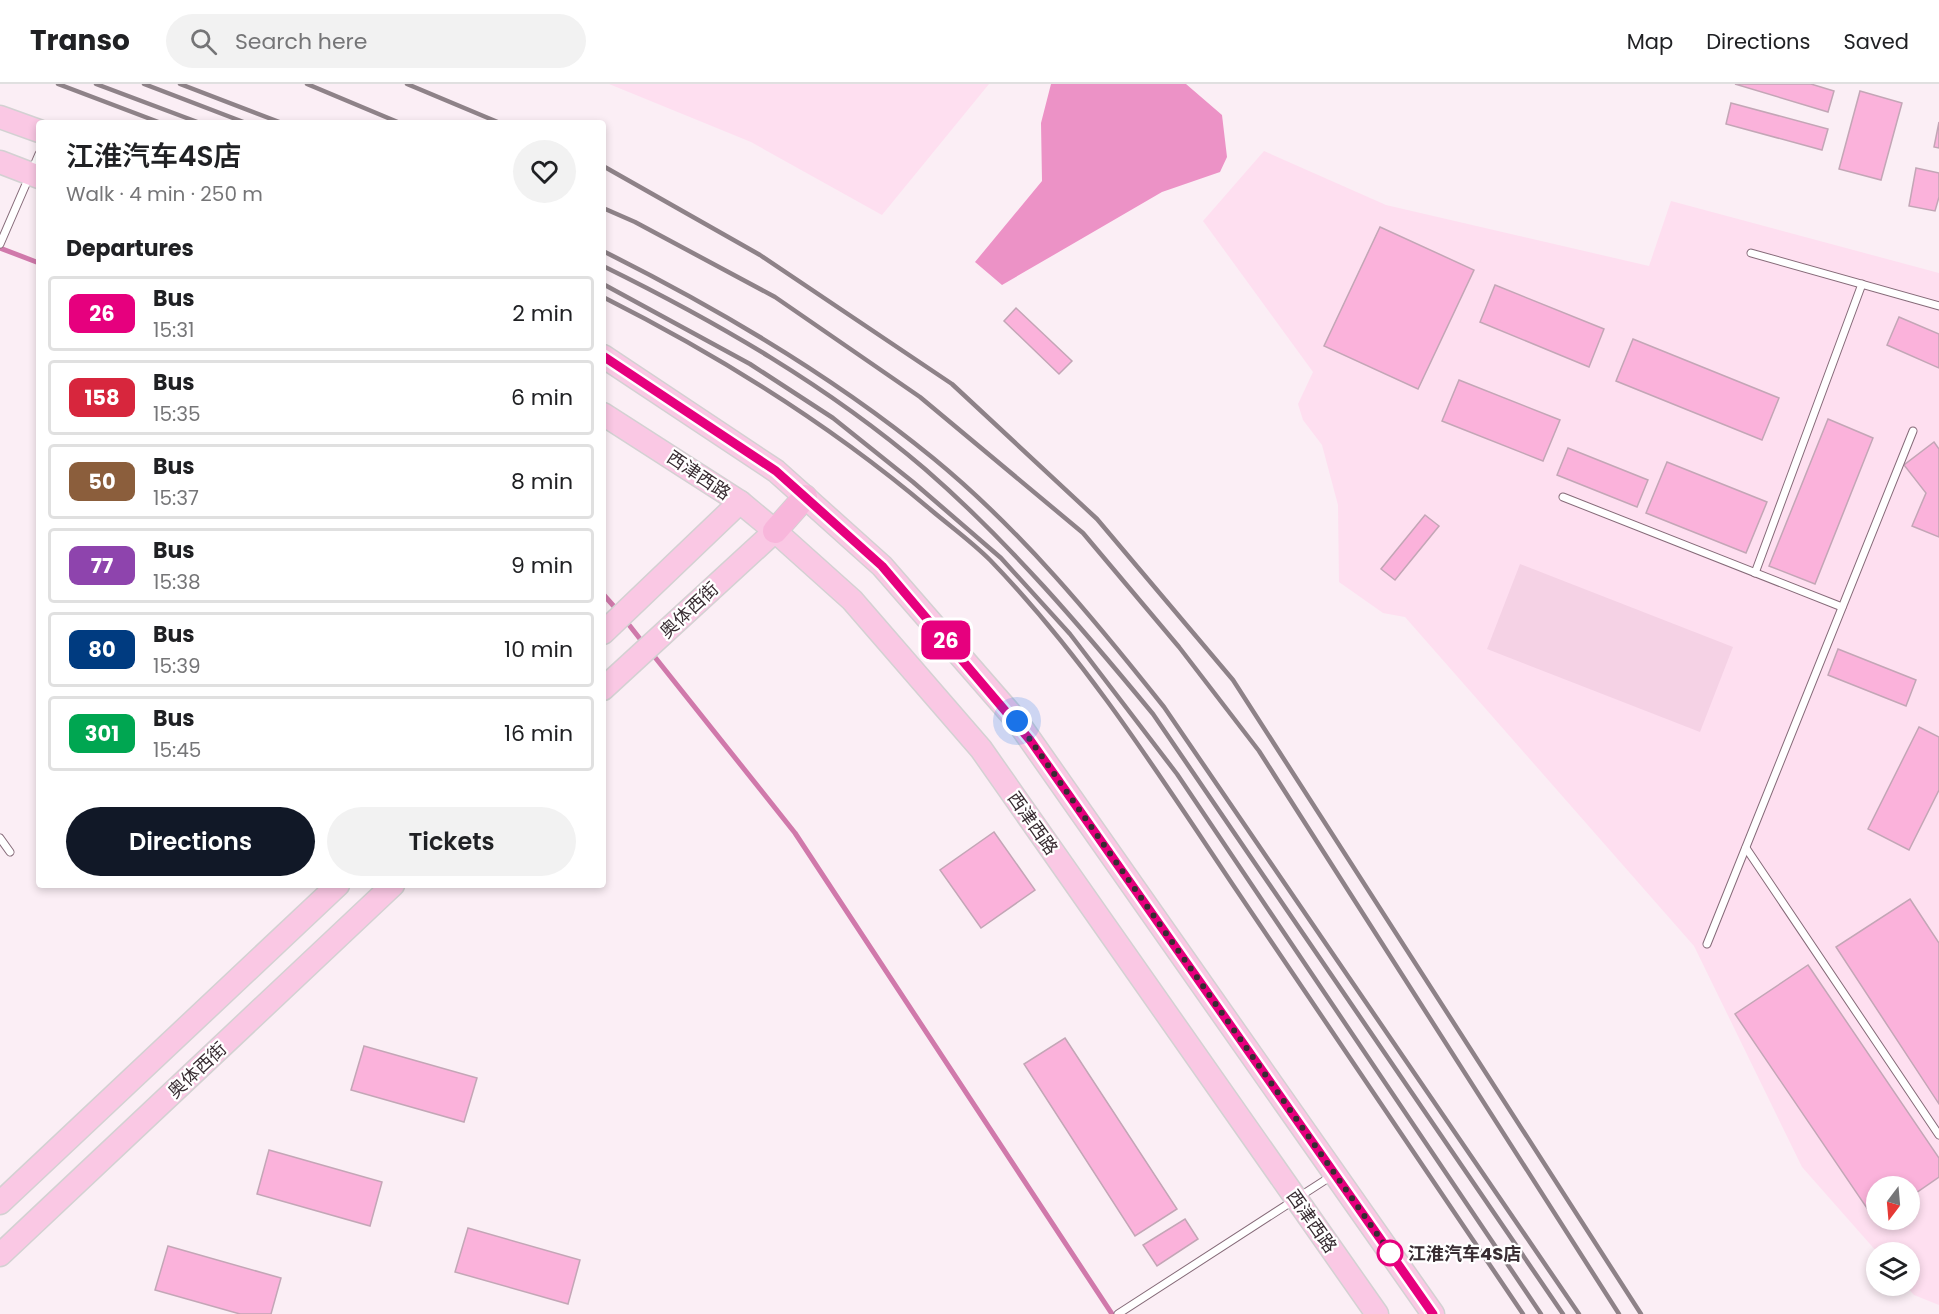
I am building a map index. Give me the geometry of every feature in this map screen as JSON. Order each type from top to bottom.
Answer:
[{"type":"highway","points":[[775,531],[805,497]]},
{"type":"main road","points":[[0,117],[36,130]]},
{"type":"main road","points":[[0,162],[36,169]]},
{"type":"main road","points":[[606,358],[776,471],[882,566],[1017,721],[1433,1314]]},
{"type":"main road","name":"西津西路","points":[[606,416],[740,502],[775,531],[852,600],[981,749],[1377,1314]]},
{"type":"main road","points":[[606,630],[740,502]]},
{"type":"main road","name":"奥体西街","points":[[606,686],[775,531]]},
{"type":"main road","name":"奥体西街","points":[[0,1203],[335,888]]},
{"type":"main road","name":"奥体西街","points":[[0,1255],[390,888]]},
{"type":"lane","points":[[0,244],[36,169]]},
{"type":"lane","points":[[1751,253],[1939,306]]},
{"type":"lane","points":[[1755,573],[1862,284]]},
{"type":"lane","points":[[1707,944],[1913,431]]},
{"type":"lane","points":[[1563,497],[1842,607]]},
{"type":"lane","points":[[0,838],[10,852]]},
{"type":"lane","points":[[1746,848],[1939,1135]]},
{"type":"lane","points":[[1118,1314],[1334,1173]]},
{"type":"shaded area","points":[[609,84],[989,84],[882,215],[751,142]]},
{"type":"shaded area","points":[[1051,84],[1186,84],[1222,115],[1227,157],[1220,172],[1162,192],[1002,285],[975,262],[1042,181],[1041,123]]},
{"type":"shaded area","points":[[1264,151],[1386,205],[1649,266],[1671,201],[1939,273],[1939,1305],[1916,1296],[1920,1296],[1920,1242],[1868,1242],[1802,1167],[1694,946],[1405,617],[1383,613],[1339,582],[1338,505],[1322,445],[1303,420],[1298,404],[1313,372],[1203,221]]},
{"type":"shaded area","points":[[1520,564],[1733,647],[1700,732],[1487,649]]},
{"type":"building","points":[[1735,84],[1811,84],[1834,91],[1828,112]]},
{"type":"building","points":[[1860,91],[1902,103],[1881,180],[1839,169]]},
{"type":"building","points":[[1731,103],[1828,129],[1822,150],[1726,124]]},
{"type":"building","points":[[1939,122],[1939,148],[1934,147]]},
{"type":"building","points":[[1916,168],[1939,173],[1939,197],[1935,211],[1909,206]]},
{"type":"building","points":[[1380,227],[1474,270],[1418,389],[1324,346]]},
{"type":"building","points":[[1495,285],[1604,329],[1589,367],[1480,322]]},
{"type":"building","points":[[1016,308],[1072,361],[1059,374],[1004,321]]},
{"type":"building","points":[[1899,317],[1939,334],[1939,368],[1887,345]]},
{"type":"building","points":[[1633,339],[1779,398],[1762,440],[1616,381]]},
{"type":"building","points":[[1459,380],[1560,420],[1543,461],[1442,421]]},
{"type":"building","points":[[1828,419],[1873,438],[1815,584],[1769,566]]},
{"type":"building","points":[[1934,442],[1939,449],[1939,537],[1912,526],[1926,493],[1904,465]]},
{"type":"building","points":[[1568,448],[1648,480],[1637,507],[1557,475]]},
{"type":"building","points":[[1667,462],[1767,502],[1746,553],[1646,513]]},
{"type":"building","points":[[1425,515],[1439,526],[1395,580],[1381,569]]},
{"type":"building","points":[[1838,649],[1916,680],[1906,706],[1828,675]]},
{"type":"building","points":[[1919,727],[1939,737],[1939,790],[1909,850],[1868,829]]},
{"type":"building","points":[[994,832],[1035,890],[981,928],[940,870]]},
{"type":"building","points":[[1910,899],[1939,943],[1939,1104],[1836,947]]},
{"type":"building","points":[[1808,965],[1939,1158],[1939,1177],[1920,1190],[1920,1176],[1866,1176],[1866,1207],[1735,1014]]},
{"type":"building","points":[[1065,1038],[1177,1209],[1135,1236],[1024,1064]]},
{"type":"building","points":[[364,1046],[477,1078],[464,1122],[351,1090]]},
{"type":"building","points":[[269,1150],[382,1182],[370,1226],[257,1194]]},
{"type":"building","points":[[1185,1219],[1198,1239],[1157,1266],[1143,1245]]},
{"type":"building","points":[[468,1228],[580,1260],[568,1304],[455,1272]]},
{"type":"building","points":[[168,1246],[281,1278],[271,1314],[240,1314],[155,1290]]},
{"type":"waterway","points":[[0,248],[36,262]]},
{"type":"waterway","points":[[606,597],[618,611]]},
{"type":"waterway","points":[[626,621],[644,644]]},
{"type":"waterway","points":[[650,651],[795,833],[1112,1314]]},
{"type":"railway","points":[[58,84],[153,120]]},
{"type":"railway","points":[[96,84],[192,120]]},
{"type":"railway","points":[[144,84],[238,120]]},
{"type":"railway","points":[[180,84],[274,120]]},
{"type":"railway","points":[[307,84],[393,120]]},
{"type":"railway","points":[[407,84],[493,120]]},
{"type":"railway","points":[[606,168],[760,255],[952,384],[1097,519],[1233,680],[1641,1314]]},
{"type":"railway","points":[[606,209],[635,222],[775,297],[920,397],[1083,533],[1179,647],[1259,751],[1619,1314]]},
{"type":"railway","points":[[606,253],[732,320],[815,371],[855,399],[933,458],[965,486],[1055,576],[1164,707],[1579,1314]]},
{"type":"railway","points":[[606,267],[729,333],[811,383],[850,410],[925,469],[956,497],[1044,587],[1153,714],[1563,1314]]},
{"type":"railway","points":[[606,286],[750,364],[833,418],[913,482],[1001,558],[1070,634],[1177,774],[1541,1314]]},
{"type":"railway","points":[[606,299],[732,368],[854,449],[976,547],[1024,597],[1119,717],[1523,1314]]},
{"type":"bus line","name":"26","points":[[606,358],[776,471],[882,566],[987,686],[1017,721],[1433,1314]]},
{"type":"place","name":"江淮汽车4S店","points":[[1390,1253]]},
{"type":"route","points":[[1017,721],[1396,1261],[1390,1253]]}]
